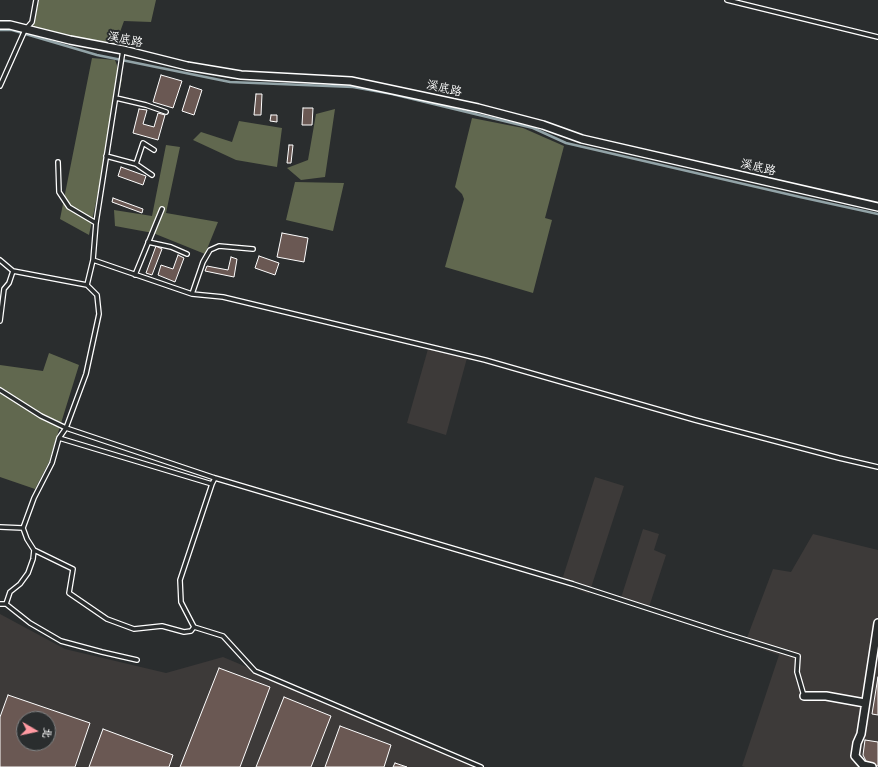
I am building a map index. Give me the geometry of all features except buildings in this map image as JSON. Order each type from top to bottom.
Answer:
[{"type":"street","name":"溪底路","points":[[0,25],[10,25],[25,30],[123,50],[186,66],[241,75],[351,80],[486,110],[543,125],[582,139],[878,207]]},
{"type":"street","points":[[872,767],[863,765],[855,756],[857,743],[861,734],[878,623]]},
{"type":"street","points":[[804,696],[826,696],[865,703]]},
{"type":"lane","points":[[0,86],[25,30],[32,22],[36,0]]},
{"type":"lane","points":[[727,0],[878,37]]},
{"type":"lane","points":[[87,285],[93,260],[96,223],[123,50]]},
{"type":"lane","points":[[116,98],[146,105],[166,112]]},
{"type":"lane","points":[[136,164],[143,142],[154,150]]},
{"type":"lane","points":[[106,156],[136,164],[152,175]]},
{"type":"lane","points":[[58,162],[60,192],[69,207],[96,223]]},
{"type":"lane","points":[[135,275],[162,209]]},
{"type":"lane","points":[[148,242],[171,247],[187,254]]},
{"type":"lane","points":[[192,294],[203,262],[210,250],[219,246],[253,250]]},
{"type":"lane","points":[[0,260],[13,271],[87,285],[97,295],[99,314],[86,374],[66,428],[59,438],[52,463],[34,498],[23,528],[27,539],[34,550],[74,569],[69,593],[107,619],[134,629],[162,626],[184,632],[191,631],[194,627]]},
{"type":"lane","points":[[93,260],[192,294],[224,297],[485,360],[694,420],[878,467]]},
{"type":"lane","points":[[0,321],[4,289],[9,283],[13,271]]},
{"type":"lane","points":[[0,390],[41,416],[66,428],[215,478],[573,584],[798,656],[797,672],[804,696]]},
{"type":"lane","points":[[59,438],[212,484]]},
{"type":"lane","points":[[215,478],[180,580],[181,602],[194,627],[223,636],[255,671],[481,767]]},
{"type":"lane","points":[[0,527],[23,528]]},
{"type":"lane","points":[[6,604],[10,592],[20,584],[28,573],[33,559],[34,550]]},
{"type":"lane","points":[[0,604],[6,604],[30,623],[61,641],[137,660]]},
{"type":"shaded area","points":[[428,349],[467,358],[446,435],[407,423]]},
{"type":"shaded area","points":[[595,477],[624,486],[589,594],[561,583]]},
{"type":"shaded area","points":[[643,529],[659,534],[654,550],[666,555],[649,607],[620,601]]},
{"type":"shaded area","points":[[813,534],[878,550],[878,767],[745,767],[742,766],[779,655],[745,643],[773,569],[791,572]]},
{"type":"shaded area","points":[[0,614],[65,649],[166,673],[223,657],[483,767],[0,767]]},
{"type":"green space","points":[[39,0],[156,0],[151,22],[124,21],[116,43],[46,33],[33,27]]},
{"type":"green space","points":[[92,58],[115,60],[122,79],[89,235],[60,219]]},
{"type":"green space","points":[[335,109],[325,177],[301,180],[287,168],[308,160],[316,114]]},
{"type":"green space","points":[[472,118],[523,128],[564,146],[545,218],[552,220],[533,293],[445,267],[464,199],[462,194],[455,187]]},
{"type":"green space","points":[[239,121],[282,128],[277,167],[236,160],[193,140],[201,132],[232,142]]},
{"type":"green space","points":[[166,145],[180,147],[166,213],[218,222],[205,254],[153,233],[115,226],[114,210],[152,216]]},
{"type":"green space","points":[[295,182],[344,183],[333,231],[286,220]]},
{"type":"green space","points":[[49,353],[79,365],[49,462],[35,489],[0,477],[0,365],[43,371]]},
{"type":"waterway","points":[[0,30],[12,30],[97,55],[230,82],[353,87],[392,94],[533,128],[566,143],[878,214]]}]
